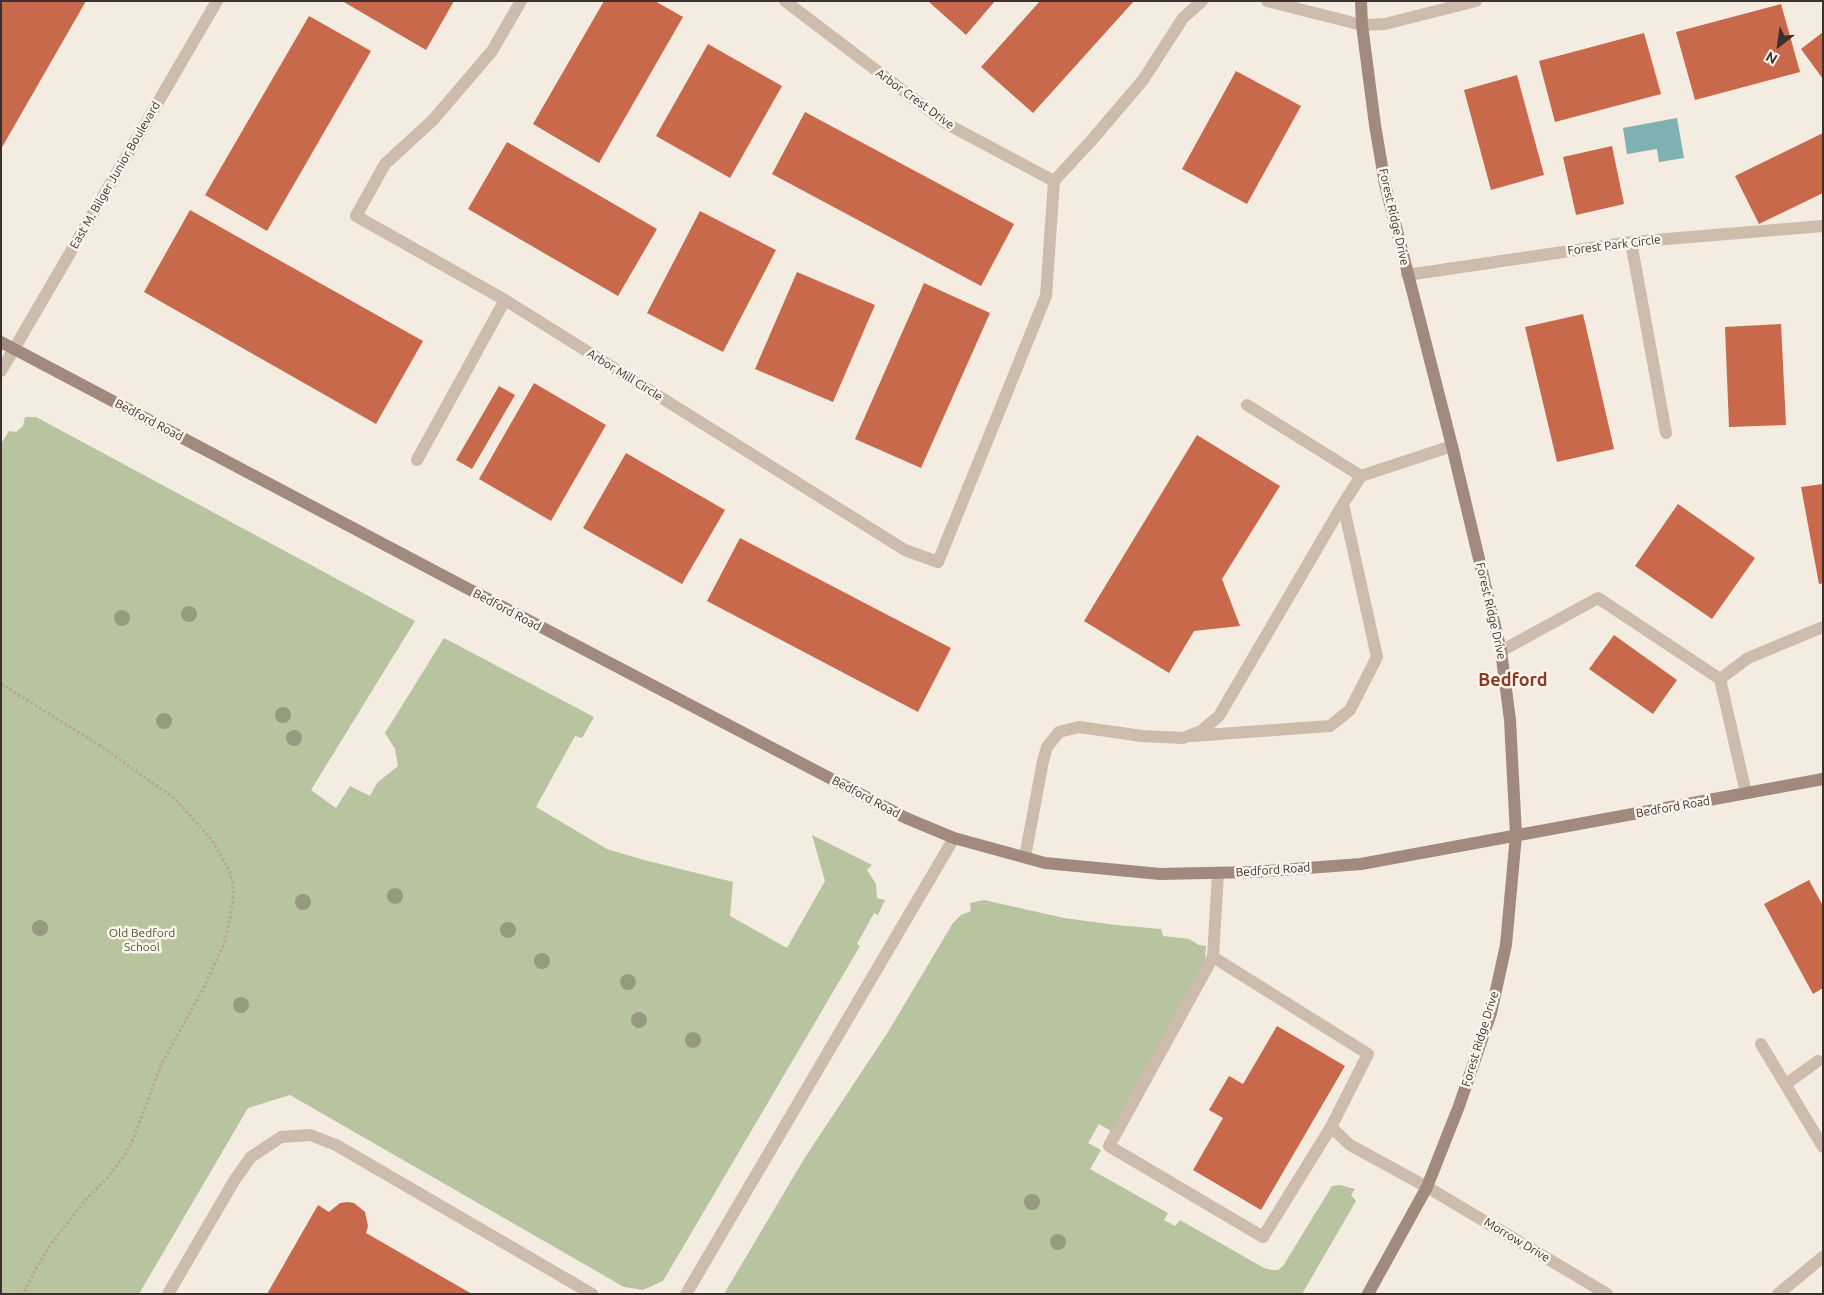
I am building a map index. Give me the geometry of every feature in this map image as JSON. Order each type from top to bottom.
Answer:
[{"type":"main road","name":"Forest Ridge Drive","points":[[1361,1],[1362,25],[1375,125],[1385,184],[1452,446],[1501,651],[1510,720],[1511,771],[1516,835],[1506,945],[1490,1013],[1459,1106],[1428,1187],[1368,1294]]},
{"type":"main road","name":"Bedford Road","points":[[1,342],[906,818],[954,838],[1045,863],[1160,874],[1218,873],[1361,864],[1823,779]]},
{"type":"street","name":"East M. Bilger Junior Boulevard","points":[[1,371],[216,1]]},
{"type":"street","name":"Arbor Mill Circle","points":[[521,1],[492,51],[433,120],[385,164],[356,216],[505,300],[905,550],[938,562],[1046,296],[1054,181]]},
{"type":"street","name":"Arbor Crest Drive","points":[[785,1],[948,124],[1054,181]]},
{"type":"street","points":[[1054,181],[1143,80],[1183,18],[1202,1]]},
{"type":"street","points":[[1267,1],[1362,25],[1385,24],[1476,1]]},
{"type":"street","name":"Forest Park Circle","points":[[1407,275],[1631,242],[1823,226]]},
{"type":"street","points":[[1631,242],[1666,433]]},
{"type":"street","points":[[417,460],[505,300]]},
{"type":"street","points":[[1247,405],[1361,476]]},
{"type":"street","points":[[1186,737],[1201,731],[1219,716],[1361,476],[1452,446]]},
{"type":"street","points":[[1025,857],[1043,761],[1047,747],[1059,732],[1079,727],[1142,736],[1183,738],[1330,726],[1350,710],[1377,657],[1343,504]]},
{"type":"street","points":[[1501,651],[1598,598],[1720,680],[1746,793]]},
{"type":"street","points":[[1720,680],[1748,658],[1823,627]]},
{"type":"street","points":[[686,1294],[954,838]]},
{"type":"street","points":[[1213,957],[1368,1054],[1331,1127],[1263,1237],[1109,1146],[1213,957],[1218,873]]},
{"type":"street","points":[[1761,1044],[1823,1147]]},
{"type":"street","points":[[1786,1084],[1818,1061]]},
{"type":"street","name":"Morrow Drive","points":[[1331,1127],[1350,1145],[1428,1187],[1607,1294]]},
{"type":"street","points":[[168,1294],[234,1181],[251,1157],[281,1137],[310,1136],[336,1145],[592,1294]]},
{"type":"street","points":[[1778,1294],[1823,1257]]},
{"type":"path","points":[[1,684],[102,747],[175,799],[212,840],[229,870],[233,884],[233,901],[224,944],[203,989],[162,1063],[132,1142],[117,1165],[87,1198],[51,1244],[23,1294]]},
{"type":"green space","name":"Old Bedford School","points":[[25,417],[36,417],[415,621],[311,790],[336,808],[350,786],[370,796],[377,783],[398,766],[395,749],[385,733],[444,638],[594,717],[582,738],[575,736],[536,807],[607,849],[733,882],[730,916],[787,948],[825,881],[812,835],[872,865],[867,870],[876,884],[877,898],[885,900],[878,915],[874,913],[857,944],[860,946],[663,1281],[643,1290],[624,1287],[290,1095],[248,1108],[139,1294],[1,1294],[1,444],[9,431],[16,432],[23,426]]},
{"type":"green space","points":[[984,900],[1064,918],[1161,929],[1163,936],[1189,939],[1199,945],[1206,946],[1205,961],[1111,1131],[1099,1124],[1088,1143],[1101,1150],[1090,1169],[1168,1213],[1164,1220],[1175,1226],[1180,1220],[1264,1268],[1272,1270],[1278,1270],[1283,1266],[1332,1186],[1340,1185],[1355,1189],[1351,1195],[1356,1201],[1302,1294],[724,1294],[804,1159],[888,1032],[953,923],[961,915],[971,911],[970,903]]},
{"type":"water","points":[[1677,118],[1684,158],[1659,162],[1657,149],[1627,154],[1623,128]]},
{"type":"building","points":[[1,1],[86,1],[1,149]]},
{"type":"building","points":[[342,1],[454,1],[426,50]]},
{"type":"building","points":[[604,1],[655,1],[683,17],[599,163],[533,124]]},
{"type":"building","points":[[928,1],[995,1],[966,35]]},
{"type":"building","points":[[1040,1],[1134,1],[1033,113],[981,67]]},
{"type":"building","points":[[1781,4],[1800,72],[1695,100],[1676,32]]},
{"type":"building","points":[[309,16],[371,51],[267,231],[205,195]]},
{"type":"building","points":[[1823,32],[1823,79],[1801,49]]},
{"type":"building","points":[[1644,33],[1661,94],[1555,122],[1539,61]]},
{"type":"building","points":[[708,44],[782,86],[730,178],[656,136]]},
{"type":"building","points":[[1236,71],[1301,106],[1247,204],[1182,169]]},
{"type":"building","points":[[1517,75],[1544,175],[1491,190],[1464,90]]},
{"type":"building","points":[[805,112],[1014,224],[981,286],[772,174]]},
{"type":"building","points":[[1823,133],[1823,193],[1759,224],[1735,176]]},
{"type":"building","points":[[507,142],[657,229],[618,296],[468,209]]},
{"type":"building","points":[[1612,146],[1624,204],[1576,215],[1563,157]]},
{"type":"building","points":[[190,210],[423,341],[376,424],[144,292]]},
{"type":"building","points":[[700,211],[776,250],[723,352],[647,313]]},
{"type":"building","points":[[797,272],[875,305],[833,402],[755,369]]},
{"type":"building","points":[[924,283],[990,313],[921,468],[855,439]]},
{"type":"building","points":[[1583,314],[1614,449],[1557,462],[1525,327]]},
{"type":"building","points":[[1781,324],[1786,425],[1729,427],[1725,327]]},
{"type":"building","points":[[534,383],[606,425],[551,521],[479,479]]},
{"type":"building","points":[[499,386],[515,395],[472,469],[456,460]]},
{"type":"building","points":[[1197,435],[1280,486],[1222,579],[1240,626],[1194,631],[1169,673],[1084,621]]},
{"type":"building","points":[[626,453],[725,510],[682,584],[583,528]]},
{"type":"building","points":[[1823,484],[1823,583],[1819,584],[1801,487]]},
{"type":"building","points":[[1678,504],[1755,558],[1712,619],[1635,566]]},
{"type":"building","points":[[740,538],[951,648],[918,712],[707,601]]},
{"type":"building","points":[[1614,635],[1677,680],[1653,714],[1589,669]]},
{"type":"building","points":[[1809,880],[1823,906],[1823,988],[1813,994],[1764,904]]},
{"type":"building","points":[[1277,1026],[1345,1066],[1261,1210],[1193,1170],[1223,1118],[1209,1110],[1229,1076],[1243,1084]]},
{"type":"building","points":[[340,1203],[354,1203],[365,1212],[368,1226],[366,1233],[472,1294],[267,1294],[318,1205],[329,1212]]},
{"type":"district","name":"Bedford","points":[[1513,680]]}]
